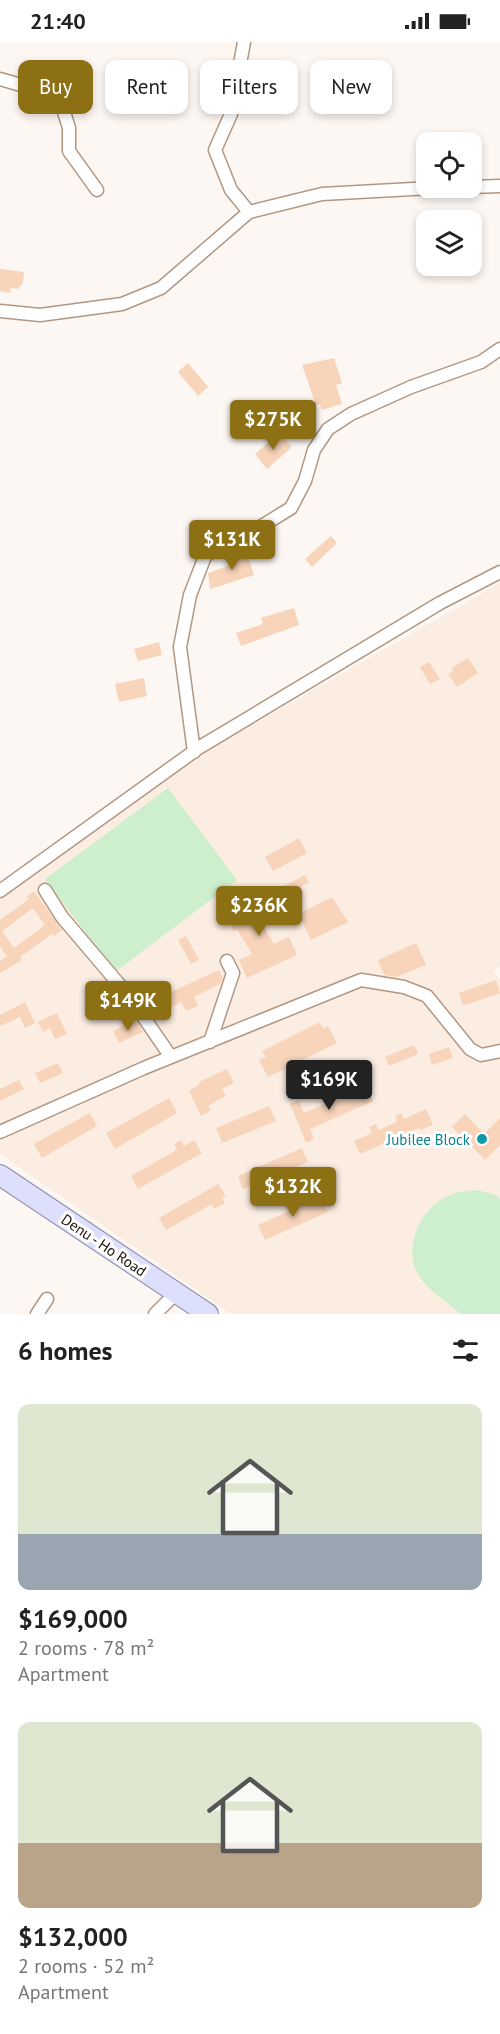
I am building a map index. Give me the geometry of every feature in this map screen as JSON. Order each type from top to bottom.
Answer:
[{"type":"main road","name":"Denu - Ho Road","points":[[0,1175],[208,1314]]},
{"type":"street","points":[[244,42],[231,114],[215,150],[231,190],[249,212]]},
{"type":"street","points":[[0,79],[60,96],[69,128],[69,151],[97,190]]},
{"type":"street","points":[[482,187],[500,186]]},
{"type":"street","points":[[0,310],[40,315],[122,304],[161,288],[249,212],[321,194],[416,189]]},
{"type":"street","points":[[194,752],[180,647],[190,595],[206,554],[236,542],[291,508],[304,481],[314,450],[328,429],[351,414],[411,387],[481,362],[500,349]]},
{"type":"street","points":[[0,891],[194,752],[440,603],[500,572]]},
{"type":"street","points":[[45,891],[62,917],[129,996],[171,1057]]},
{"type":"street","points":[[210,1042],[233,973],[227,961]]},
{"type":"street","points":[[0,1132],[171,1057],[361,980],[404,987],[427,996],[470,1050],[481,1055],[500,1051]]},
{"type":"street","points":[[155,1314],[176,1293]]},
{"type":"street","points":[[37,1314],[47,1299]]},
{"type":"shaded area","points":[[500,583],[500,966],[493,971],[500,979],[500,1314],[231,1314],[0,1154],[0,898],[186,763]]},
{"type":"green space","points":[[168,788],[237,880],[115,972],[45,879]]},
{"type":"green space","points":[[478,1190],[495,1195],[500,1199],[500,1314],[461,1314],[423,1281],[414,1266],[412,1255],[420,1223],[433,1205],[450,1195]]},
{"type":"building","points":[[0,269],[24,272],[23,283],[18,289],[11,288],[10,293],[0,291]]},
{"type":"building","points":[[334,358],[342,383],[336,385],[342,404],[322,410],[320,404],[316,405],[302,365]]},
{"type":"building","points":[[188,363],[208,387],[198,396],[178,372]]},
{"type":"building","points":[[279,433],[292,447],[267,469],[255,454]]},
{"type":"building","points":[[331,536],[337,543],[312,567],[305,559]]},
{"type":"building","points":[[246,550],[254,575],[210,589],[208,573],[233,564],[230,555]]},
{"type":"building","points":[[294,608],[299,625],[241,646],[236,633],[263,624],[261,618]]},
{"type":"building","points":[[159,642],[162,655],[138,661],[134,649]]},
{"type":"building","points":[[468,658],[478,673],[457,687],[448,674],[453,671],[452,668]]},
{"type":"building","points":[[429,662],[440,679],[430,684],[420,667]]},
{"type":"building","points":[[144,678],[147,696],[119,702],[115,684]]},
{"type":"building","points":[[299,838],[307,853],[273,871],[265,857]]},
{"type":"building","points":[[305,875],[309,882],[288,894],[284,886]]},
{"type":"building","points":[[253,889],[272,920],[263,925],[274,944],[289,937],[297,955],[247,978],[239,960],[252,954],[237,929],[234,931],[226,917],[248,905],[243,895]]},
{"type":"building","points":[[34,891],[62,930],[54,936],[52,934],[20,957],[22,960],[0,973],[0,961],[7,956],[0,947],[0,920],[29,899],[27,896]],"holes":[[[33,908],[45,925],[14,948],[2,931]]]},
{"type":"building","points":[[332,897],[348,922],[311,940],[299,914]]},
{"type":"building","points":[[186,936],[199,960],[191,964],[178,940]]},
{"type":"building","points":[[416,943],[426,965],[396,977],[384,975],[378,960]]},
{"type":"building","points":[[219,970],[223,978],[220,984],[194,997],[198,1006],[186,1011],[181,1002],[155,1015],[149,1002]]},
{"type":"building","points":[[496,980],[500,993],[463,1006],[459,993]]},
{"type":"building","points":[[25,1002],[35,1023],[25,1028],[20,1017],[0,1026],[0,1015]]},
{"type":"building","points":[[57,1013],[67,1034],[55,1039],[50,1028],[43,1032],[38,1022]]},
{"type":"building","points":[[136,1020],[143,1032],[119,1043],[113,1031]]},
{"type":"building","points":[[320,1022],[323,1029],[328,1026],[337,1043],[268,1077],[259,1060],[266,1057],[262,1051]]},
{"type":"building","points":[[414,1045],[418,1054],[389,1066],[385,1057]]},
{"type":"building","points":[[449,1047],[453,1058],[432,1065],[429,1054]]},
{"type":"building","points":[[58,1063],[63,1073],[40,1083],[35,1073]]},
{"type":"building","points":[[227,1069],[234,1083],[222,1089],[226,1096],[208,1106],[211,1110],[201,1116],[189,1091],[200,1084],[199,1082]]},
{"type":"building","points":[[19,1080],[24,1089],[0,1101],[0,1089]]},
{"type":"building","points":[[366,1086],[373,1101],[310,1129],[314,1139],[306,1143],[290,1104],[299,1101],[304,1113]]},
{"type":"building","points":[[169,1098],[177,1113],[115,1149],[106,1133]]},
{"type":"building","points":[[269,1106],[276,1121],[222,1143],[216,1128]]},
{"type":"building","points":[[426,1109],[433,1125],[420,1130],[419,1128],[360,1154],[354,1141],[372,1133],[369,1127],[376,1124],[379,1130],[397,1122],[395,1116],[401,1113],[404,1119]]},
{"type":"building","points":[[90,1113],[97,1126],[42,1158],[34,1144]]},
{"type":"building","name":"Jubilee Block","points":[[465,1114],[484,1134],[500,1118],[500,1145],[485,1160],[452,1127]]},
{"type":"building","points":[[181,1140],[184,1146],[194,1140],[202,1153],[138,1189],[131,1176],[177,1150],[174,1144]]},
{"type":"building","points":[[302,1148],[308,1162],[243,1189],[238,1176]]},
{"type":"building","points":[[218,1184],[226,1196],[222,1198],[225,1203],[214,1209],[212,1204],[166,1230],[159,1218]]},
{"type":"building","points":[[321,1197],[328,1212],[265,1240],[258,1225]]},
{"type":"place","name":"Jubilee Block","points":[[482,1139]]}]
